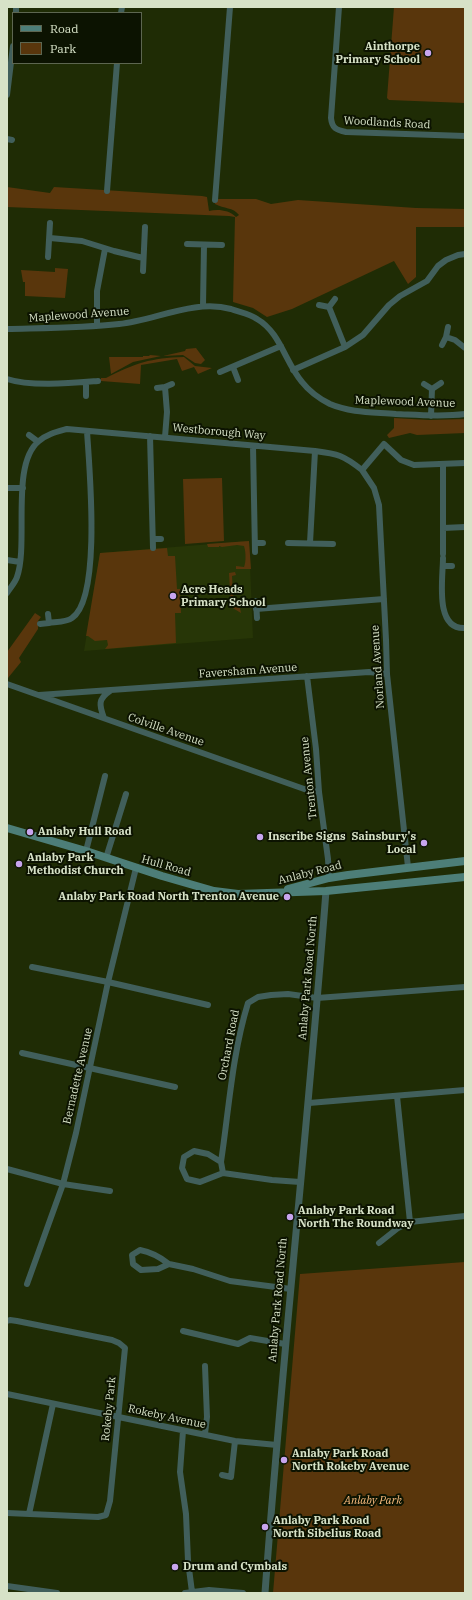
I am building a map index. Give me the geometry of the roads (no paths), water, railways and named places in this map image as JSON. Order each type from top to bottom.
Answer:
[{"type":"main road","name":"Hull Road","points":[[7,828],[214,891],[238,894],[276,892]]},
{"type":"main road","name":"Anlaby Road","points":[[276,892],[328,878],[465,861]]},
{"type":"main road","name":"Anlaby Road","points":[[276,892],[326,891],[465,877]]},
{"type":"street","points":[[215,200],[230,7]]},
{"type":"street","name":"Woodlands Road","points":[[339,7],[331,118],[332,125],[337,130],[346,132],[465,136]]},
{"type":"street","points":[[7,95],[12,54]]},
{"type":"street","points":[[108,191],[117,64]]},
{"type":"street","points":[[48,258],[50,223]]},
{"type":"street","points":[[143,271],[145,227]]},
{"type":"street","points":[[50,238],[82,241],[105,249],[144,258]]},
{"type":"street","points":[[187,244],[222,246]]},
{"type":"street","points":[[204,245],[204,306]]},
{"type":"street","points":[[97,326],[97,291],[105,249]]},
{"type":"street","points":[[293,370],[345,347],[363,335],[389,305],[400,296],[427,281],[438,266],[446,260],[465,254]]},
{"type":"street","points":[[329,307],[335,298]]},
{"type":"street","points":[[319,305],[329,307]]},
{"type":"street","name":"Maplewood Avenue","points":[[7,329],[97,326],[141,320],[189,308],[204,306],[220,307],[257,319],[272,332],[302,383],[314,394],[330,404],[348,410],[364,412],[431,416],[465,414]]},
{"type":"street","points":[[329,307],[345,347]]},
{"type":"street","points":[[442,345],[446,337],[448,327]]},
{"type":"street","points":[[446,337],[465,348]]},
{"type":"street","points":[[220,372],[281,346]]},
{"type":"street","points":[[233,367],[238,380]]},
{"type":"street","points":[[7,379],[16,382],[98,381]]},
{"type":"street","points":[[86,382],[86,396]]},
{"type":"street","points":[[432,389],[441,383]]},
{"type":"street","points":[[157,388],[172,384]]},
{"type":"street","points":[[424,384],[432,389]]},
{"type":"street","points":[[165,387],[167,412],[165,437]]},
{"type":"street","points":[[431,416],[432,389]]},
{"type":"street","name":"Westborough Way","points":[[37,441],[47,434],[67,429],[165,437],[339,454],[362,470]]},
{"type":"street","points":[[40,624],[72,619],[80,610],[85,594],[92,553],[92,506],[87,431]]},
{"type":"street","points":[[7,593],[17,578],[20,562],[25,461],[37,441],[29,435]]},
{"type":"street","points":[[150,436],[153,548]]},
{"type":"street","points":[[362,470],[384,444],[401,460],[414,465],[465,463]]},
{"type":"street","points":[[253,446],[255,552]]},
{"type":"street","points":[[310,543],[315,451]]},
{"type":"street","points":[[442,464],[444,613],[448,622],[454,626],[465,628]]},
{"type":"street","name":"Norland Avenue","points":[[362,470],[374,488],[379,505],[387,674],[408,867]]},
{"type":"street","points":[[7,488],[23,488]]},
{"type":"street","points":[[443,528],[465,527]]},
{"type":"street","points":[[153,539],[161,539]]},
{"type":"street","points":[[255,543],[263,543]]},
{"type":"street","points":[[288,543],[332,544]]},
{"type":"street","points":[[7,560],[20,562]]},
{"type":"street","points":[[443,566],[452,566]]},
{"type":"street","points":[[256,609],[384,599]]},
{"type":"street","points":[[256,601],[257,618]]},
{"type":"street","points":[[48,614],[49,623]]},
{"type":"street","name":"Faversham Avenue","points":[[39,695],[369,672],[387,674]]},
{"type":"street","name":"Trenton Avenue","points":[[307,676],[316,749],[319,792],[325,834],[328,878]]},
{"type":"street","name":"Colville Avenue","points":[[7,684],[307,790],[319,792]]},
{"type":"street","points":[[104,718],[100,710],[100,703],[102,696],[110,691]]},
{"type":"street","points":[[86,851],[105,776]]},
{"type":"street","points":[[106,858],[126,794]]},
{"type":"street","name":"Bernadette Avenue","points":[[27,1284],[63,1184],[108,982],[136,868]]},
{"type":"street","name":"Anlaby Park Road North","points":[[265,1593],[285,1344],[309,1103],[326,891]]},
{"type":"street","points":[[32,967],[108,982],[208,1005]]},
{"type":"street","points":[[317,998],[465,987]]},
{"type":"street","name":"Orchard Road","points":[[221,1162],[234,1062],[241,1025],[248,1003],[258,997],[271,995],[288,994],[317,998]]},
{"type":"street","points":[[22,1053],[176,1087]]},
{"type":"street","points":[[309,1103],[465,1090]]},
{"type":"street","points":[[397,1096],[410,1222]]},
{"type":"street","points":[[223,1173],[221,1162],[208,1154],[194,1151],[184,1157],[182,1168],[187,1179],[200,1182],[223,1173],[272,1180],[300,1182]]},
{"type":"street","points":[[7,1169],[63,1184],[110,1191]]},
{"type":"street","points":[[379,1243],[398,1228],[410,1222],[465,1216]]},
{"type":"street","points":[[169,1264],[158,1268],[141,1270],[133,1264],[132,1255],[140,1250],[162,1258],[169,1264],[193,1269],[230,1281],[291,1289]]},
{"type":"street","name":"Rokeby Park","points":[[7,1321],[17,1321],[112,1340],[120,1343],[125,1348],[110,1501],[106,1515],[98,1517],[7,1513]]},
{"type":"street","points":[[183,1331],[238,1344],[250,1338],[285,1344]]},
{"type":"street","points":[[205,1366],[207,1417],[205,1434]]},
{"type":"street","name":"Rokeby Avenue","points":[[7,1394],[235,1441],[277,1445]]},
{"type":"street","points":[[29,1514],[53,1404]]},
{"type":"street","points":[[183,1431],[180,1472],[186,1514],[188,1592],[210,1590],[243,1593]]},
{"type":"street","points":[[222,1476],[231,1477],[235,1441]]},
{"type":"street","points":[[7,1586],[22,1590],[57,1593]]},
{"type":"place","name":"Ainthorpe Primary School","points":[[428,53]]},
{"type":"place","name":"Acre Heads Primary School","points":[[173,596]]},
{"type":"place","name":"Anlaby Hull Road","points":[[30,832]]},
{"type":"place","name":"Inscribe Signs","points":[[260,837]]},
{"type":"place","name":"Sainsbury's Local","points":[[424,843]]},
{"type":"place","name":"Anlaby Park Methodist Church","points":[[19,864]]},
{"type":"place","name":"Anlaby Park Road North Trenton Avenue","points":[[287,897]]},
{"type":"place","name":"Anlaby Park Road North The Roundway","points":[[290,1217]]},
{"type":"place","name":"Anlaby Park Road North Rokeby Avenue","points":[[284,1460]]},
{"type":"place","name":"Anlaby Park Road North Sibelius Road","points":[[265,1527]]},
{"type":"place","name":"Drum and Cymbals","points":[[175,1567]]},
{"type":"park label","name":"Anlaby Park","points":[[373,1501]]}]
